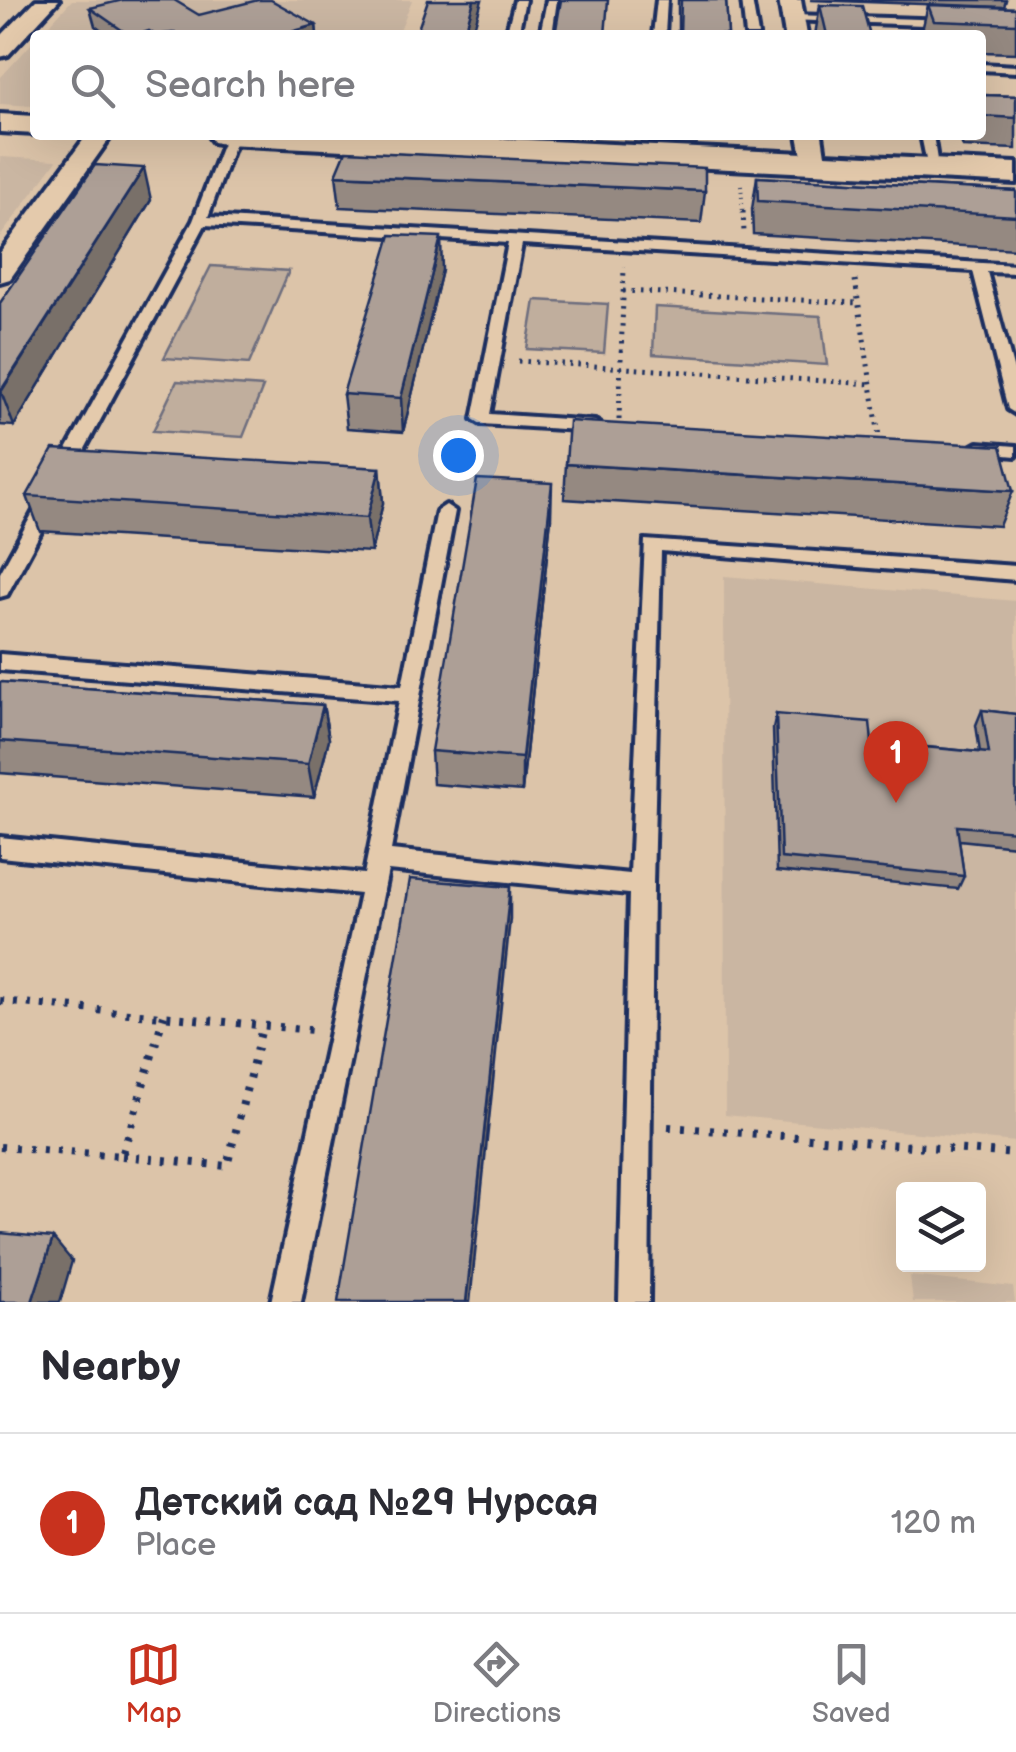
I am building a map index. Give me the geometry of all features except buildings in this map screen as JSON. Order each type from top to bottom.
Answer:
[{"type":"street","points":[[0,50],[48,0]]},
{"type":"street","points":[[0,123],[30,125]]},
{"type":"street","points":[[0,272],[96,140]]},
{"type":"street","points":[[320,140],[740,159],[811,149],[934,169],[1016,172]]},
{"type":"lane","points":[[513,30],[520,0]]},
{"type":"lane","points":[[547,30],[552,0]]},
{"type":"lane","points":[[660,30],[662,0]]},
{"type":"lane","points":[[747,0],[751,30]]},
{"type":"lane","points":[[793,18],[962,24]]},
{"type":"lane","points":[[891,21],[894,30]]},
{"type":"lane","points":[[986,68],[1016,69]]},
{"type":"lane","points":[[0,590],[200,221],[230,140]]},
{"type":"lane","points":[[928,140],[934,169]]},
{"type":"lane","points":[[200,221],[1016,269]]},
{"type":"lane","points":[[516,240],[481,419],[619,428]]},
{"type":"lane","points":[[979,267],[1016,409]]},
{"type":"lane","points":[[958,447],[1016,450]]},
{"type":"lane","points":[[72,457],[92,458]]},
{"type":"lane","points":[[286,1302],[344,1034],[446,511]]},
{"type":"lane","points":[[634,1302],[652,544],[1016,573]]},
{"type":"lane","points":[[0,662],[408,694]]},
{"type":"lane","points":[[0,848],[372,885]]},
{"type":"lane","points":[[378,859],[641,885]]},
{"type":"path","points":[[740,159],[745,253]]},
{"type":"path","points":[[619,428],[624,246]]},
{"type":"path","points":[[851,259],[880,443]]},
{"type":"path","points":[[623,291],[858,303]]},
{"type":"path","points":[[493,359],[871,384]]},
{"type":"path","points":[[0,1001],[344,1034]]},
{"type":"path","points":[[122,1156],[164,1015]]},
{"type":"path","points":[[0,1147],[227,1166],[262,1024]]},
{"type":"path","points":[[637,1124],[1016,1154]]},
{"type":"shaded area","points":[[72,0],[412,0],[400,30],[45,30]]},
{"type":"shaded area","points":[[30,45],[30,106],[0,104],[0,78]]},
{"type":"shaded area","points":[[0,157],[57,160],[0,237]]},
{"type":"shaded area","points":[[211,266],[289,271],[249,364],[164,358]]},
{"type":"shaded area","points":[[535,300],[608,304],[604,353],[527,349]]},
{"type":"shaded area","points":[[655,307],[821,316],[827,365],[653,354]]},
{"type":"shaded area","points":[[177,381],[263,387],[243,437],[153,431]]},
{"type":"shaded area","points":[[724,576],[1016,601],[1016,1142],[725,1115]]},
{"type":"shaded area","points":[[910,1276],[1013,1287],[1015,1302],[913,1302]]},
{"type":"place","name":"Детский сад №29 Нурсая","points":[[896,803]]}]
